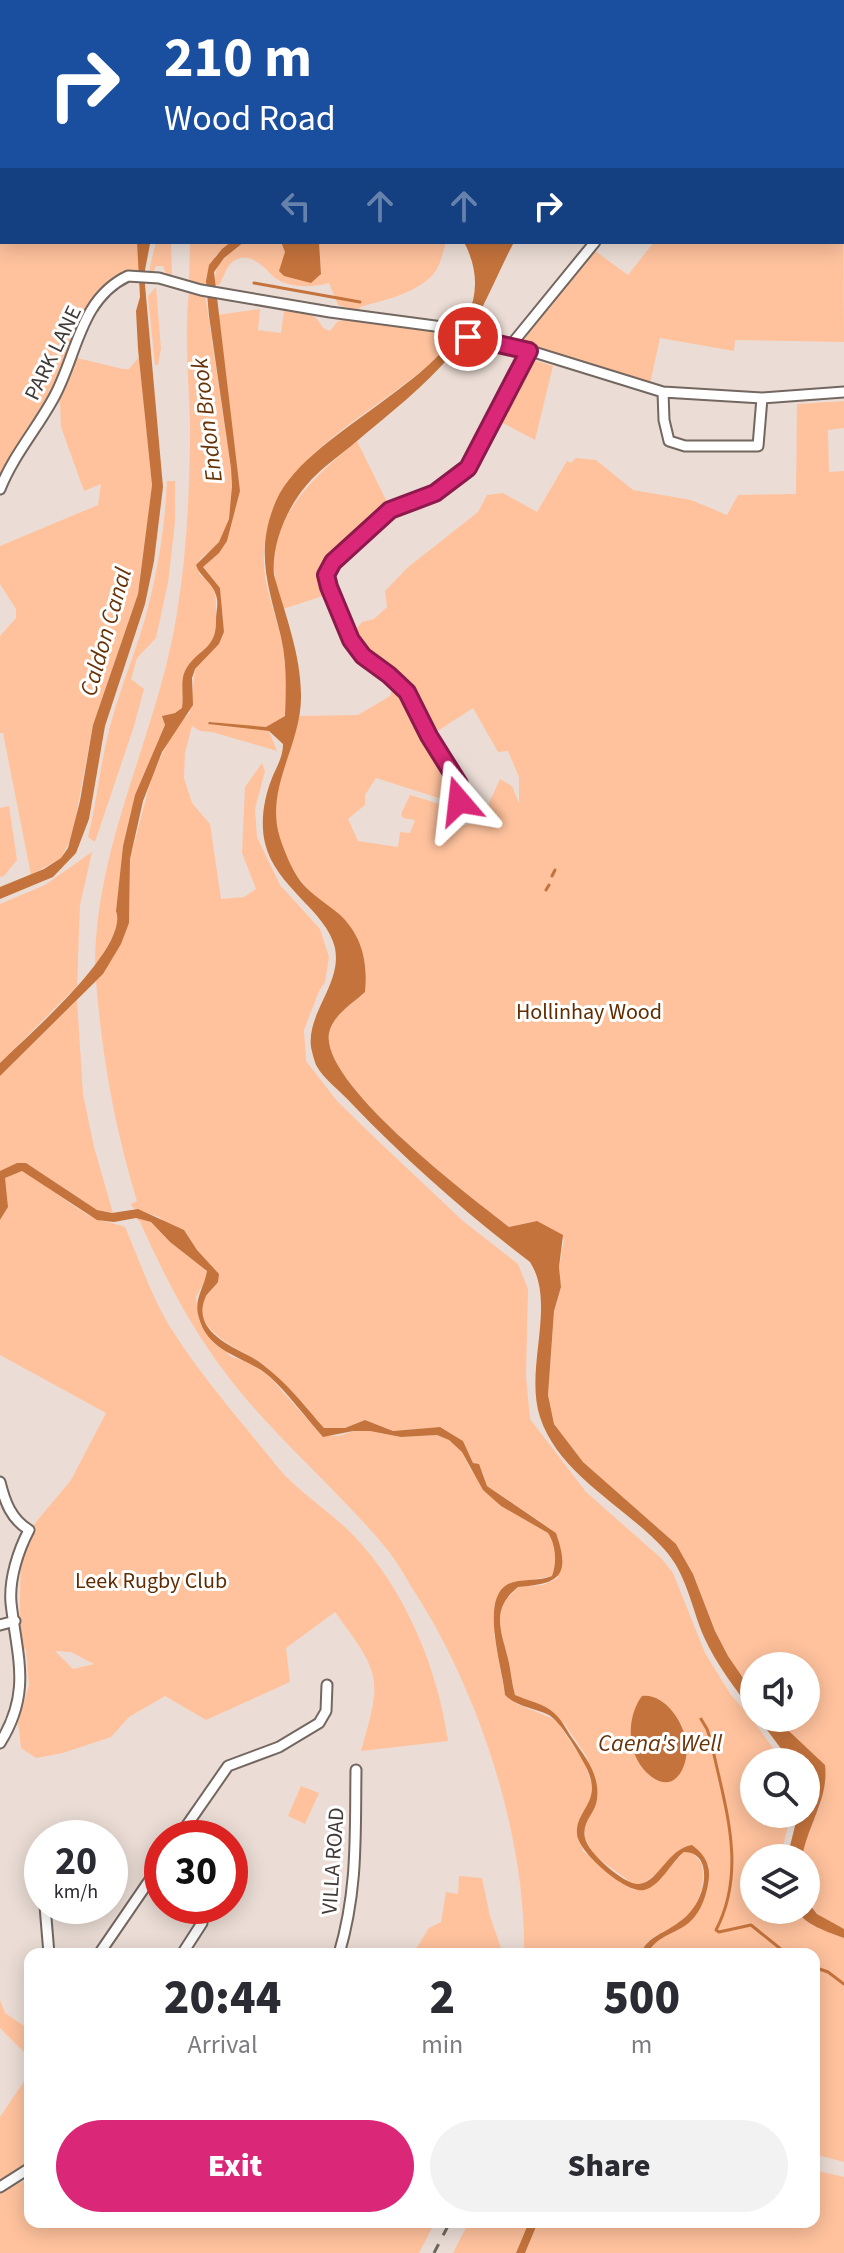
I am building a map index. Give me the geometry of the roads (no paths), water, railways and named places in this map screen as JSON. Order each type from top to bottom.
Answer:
[{"type":"street","points":[[593,244],[511,345],[663,392],[762,398],[844,392]]},
{"type":"street","name":"PARK LANE","points":[[0,489],[7,470],[54,398],[85,319],[103,295],[121,279],[153,277],[201,290],[454,329],[468,337],[511,345]]},
{"type":"street","points":[[459,801],[459,784],[429,736],[407,692],[363,656],[351,640],[326,575],[333,562],[390,510],[435,493],[468,468],[529,351]]},
{"type":"street","points":[[663,392],[664,420],[669,441],[685,446],[758,446],[762,398]]},
{"type":"street","points":[[0,1482],[9,1509],[29,1530],[21,1545],[11,1588],[22,1672],[20,1697],[11,1725],[0,1743]]},
{"type":"street","points":[[0,1625],[15,1621]]},
{"type":"street","points":[[190,1820],[228,1766],[279,1747],[319,1723],[326,1711],[327,1685]]},
{"type":"street","name":"VILLA ROAD","points":[[341,1948],[348,1925],[355,1876],[356,1770]]},
{"type":"street","points":[[103,1948],[144,1889]]},
{"type":"street","points":[[46,1924],[48,1948]]},
{"type":"street","points":[[186,1948],[201,1924]]},
{"type":"street","points":[[0,2187],[24,2172]]},
{"type":"water","points":[[137,244],[150,244],[145,285],[163,487],[145,604],[105,726],[89,819],[76,853],[53,877],[0,899],[0,887],[44,869],[61,858],[68,848],[93,725],[138,594],[152,485],[138,349],[136,311],[140,297]]},
{"type":"water","points":[[228,244],[242,244],[224,258],[214,272],[240,491],[227,541],[203,567],[220,588],[224,632],[219,644],[195,669],[192,678],[193,705],[162,752],[143,801],[130,859],[129,923],[121,944],[103,974],[0,1076],[0,1063],[73,991],[107,947],[116,927],[123,846],[135,795],[165,725],[162,716],[182,708],[185,671],[213,638],[216,595],[196,565],[219,542],[229,519],[232,486],[206,281],[209,265]]},
{"type":"water","points":[[282,244],[319,244],[321,274],[311,283],[284,276],[279,271],[285,252]]},
{"type":"water","points":[[465,244],[513,244],[471,328],[452,354],[394,410],[306,486],[290,509],[279,535],[274,575],[295,650],[301,695],[296,731],[280,784],[276,820],[282,844],[301,882],[347,922],[362,950],[365,992],[334,1021],[329,1033],[333,1055],[348,1081],[401,1138],[509,1227],[537,1221],[563,1235],[559,1267],[561,1287],[554,1311],[548,1395],[554,1424],[583,1462],[676,1544],[693,1574],[715,1631],[740,1674],[740,1694],[709,1647],[672,1559],[648,1533],[577,1473],[549,1438],[536,1398],[541,1297],[538,1279],[530,1262],[417,1167],[328,1081],[316,1065],[311,1034],[334,974],[335,948],[322,922],[279,873],[265,843],[265,802],[283,744],[269,731],[208,724],[266,727],[285,716],[284,657],[268,585],[265,553],[269,519],[276,501],[298,470],[330,440],[408,383],[442,352],[466,320],[475,283]]},
{"type":"water","points":[[17,1163],[26,1163],[97,1210],[112,1213],[138,1209],[184,1230],[219,1274],[218,1282],[206,1296],[203,1308],[208,1327],[224,1342],[273,1373],[324,1428],[345,1428],[365,1420],[393,1431],[440,1427],[463,1441],[473,1463],[479,1464],[487,1486],[556,1533],[562,1559],[558,1575],[544,1583],[518,1587],[503,1604],[501,1631],[515,1695],[554,1713],[590,1766],[596,1782],[597,1799],[585,1827],[585,1838],[593,1852],[608,1867],[632,1883],[639,1884],[652,1878],[683,1848],[692,1845],[702,1855],[708,1867],[708,1884],[702,1905],[689,1923],[652,1948],[644,1948],[652,1939],[685,1917],[695,1905],[704,1882],[702,1863],[696,1855],[684,1852],[656,1884],[644,1890],[626,1885],[604,1870],[585,1851],[577,1834],[592,1788],[582,1760],[553,1718],[505,1695],[495,1635],[495,1604],[499,1592],[508,1584],[552,1576],[555,1554],[548,1533],[501,1506],[483,1490],[462,1452],[449,1440],[437,1435],[401,1437],[370,1431],[323,1437],[269,1376],[219,1347],[211,1339],[197,1311],[207,1271],[170,1242],[151,1222],[136,1218],[114,1222],[97,1220],[22,1171],[5,1178],[8,1207],[0,1220],[0,1171]]},
{"type":"water","name":"Caena's Well","points":[[642,1696],[650,1696],[665,1704],[677,1717],[684,1733],[687,1748],[684,1765],[671,1782],[655,1779],[646,1772],[634,1752],[632,1717]]},
{"type":"water","points":[[768,1732],[790,1732],[807,1748],[780,1748]]},
{"type":"water","points":[[820,1760],[825,1765],[820,1804]]},
{"type":"water","points":[[794,1828],[811,1828],[806,1844],[790,1844]]},
{"type":"water","points":[[820,1916],[844,1929],[844,1938],[812,1924],[820,1924]]},
{"type":"water","points":[[526,2228],[535,2228],[525,2253],[516,2253]]},
{"type":"waterway","points":[[254,283],[360,302]]},
{"type":"waterway","points":[[552,876],[555,870]]},
{"type":"waterway","points":[[546,890],[549,885]]},
{"type":"waterway","points":[[701,1719],[711,1741],[727,1812],[732,1860],[726,1907],[716,1930],[719,1932],[751,1925],[780,1948]]},
{"type":"waterway","points":[[820,1969],[844,1984]]},
{"type":"railway","points":[[434,2253],[447,2228]]},
{"type":"water label","name":"Endon Brook","points":[[207,420]]},
{"type":"water label","name":"Caldon Canal","points":[[106,632]]},
{"type":"park label","name":"Hollinhay Wood","points":[[589,1012]]},
{"type":"park label","name":"Leek Rugby Club","points":[[151,1581]]}]
